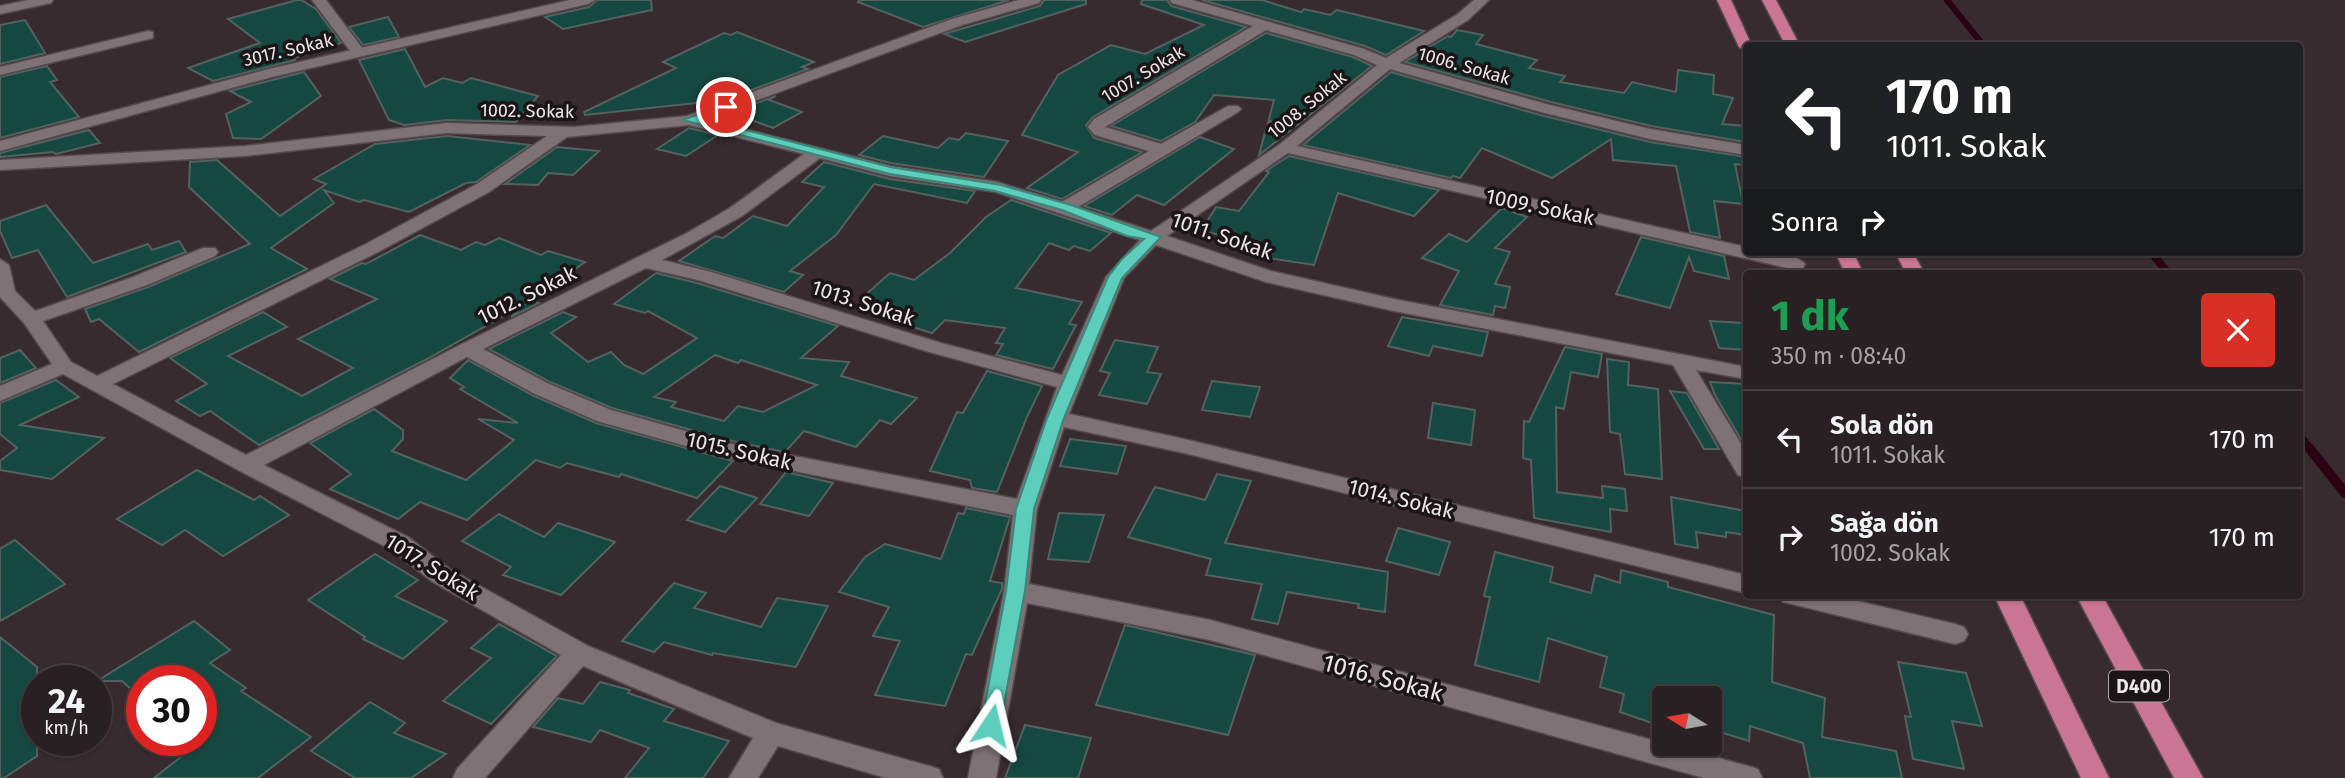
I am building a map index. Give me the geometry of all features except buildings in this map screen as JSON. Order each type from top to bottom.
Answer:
[{"type":"highway","points":[[1724,0],[1744,42]]},
{"type":"highway","points":[[1769,0],[1791,42]]},
{"type":"highway","points":[[2009,599],[2095,778]]},
{"type":"highway","name":"D400","points":[[2091,599],[2189,778]]},
{"type":"street","points":[[0,10],[46,0]]},
{"type":"street","points":[[319,0],[359,53]]},
{"type":"street","name":"3017. Sokak","points":[[0,146],[269,73],[588,0]]},
{"type":"street","name":"1002. Sokak","points":[[0,164],[220,153],[447,128],[564,131],[639,127],[689,120],[944,27],[1034,0]]},
{"type":"street","name":"1006. Sokak","points":[[1177,0],[1545,109],[1650,134],[1743,149]]},
{"type":"street","name":"1008. Sokak","points":[[982,778],[1016,591],[1025,509],[1055,418],[1115,277],[1154,237],[1285,148],[1387,64],[1463,17],[1482,0]]},
{"type":"street","name":"1007. Sokak","points":[[1163,150],[1101,132],[1096,127],[1186,69],[1263,26]]},
{"type":"street","points":[[0,71],[148,35]]},
{"type":"street","points":[[1066,207],[1233,109]]},
{"type":"street","name":"1011. Sokak","points":[[689,120],[890,171],[997,187],[1066,207],[1132,233],[1154,237],[1184,250],[1266,276],[1394,305],[1743,372]]},
{"type":"street","points":[[99,383],[483,188],[564,131]]},
{"type":"street","name":"1009. Sokak","points":[[1285,148],[1743,252]]},
{"type":"street","name":"1012. Sokak","points":[[246,465],[467,349],[645,262],[736,212],[819,151]]},
{"type":"street","points":[[32,319],[140,281],[209,252]]},
{"type":"street","name":"1009. Sokak","points":[[1761,256],[1796,264]]},
{"type":"street","name":"1013. Sokak","points":[[645,262],[689,269],[934,349],[1069,383]]},
{"type":"street","name":"1017. Sokak","points":[[0,265],[6,292],[32,319],[64,366],[246,465],[399,543],[442,576],[579,653],[771,733],[929,778]]},
{"type":"street","name":"1015. Sokak","points":[[467,349],[540,388],[605,416],[648,426],[725,450],[1025,509]]},
{"type":"street","points":[[1681,362],[1743,465]]},
{"type":"street","points":[[0,394],[64,366]]},
{"type":"street","name":"1014. Sokak","points":[[1055,418],[1184,446],[1743,583]]},
{"type":"street","name":"1016. Sokak","points":[[1016,591],[1210,630],[1748,778]]},
{"type":"street","points":[[1809,599],[1955,634]]},
{"type":"street","points":[[467,778],[579,653]]},
{"type":"street","points":[[743,778],[771,733]]},
{"type":"waterway","points":[[1947,0],[1981,42]]},
{"type":"waterway","points":[[2154,256],[2166,270]]},
{"type":"waterway","points":[[2303,440],[2312,451]]},
{"type":"waterway","points":[[2310,449],[2345,493]]},
{"type":"route","points":[[726,107],[689,120],[890,171],[997,187],[1066,207],[1132,233],[1154,237],[1115,277],[1055,418],[1025,509],[1016,591],[991,725]]}]
